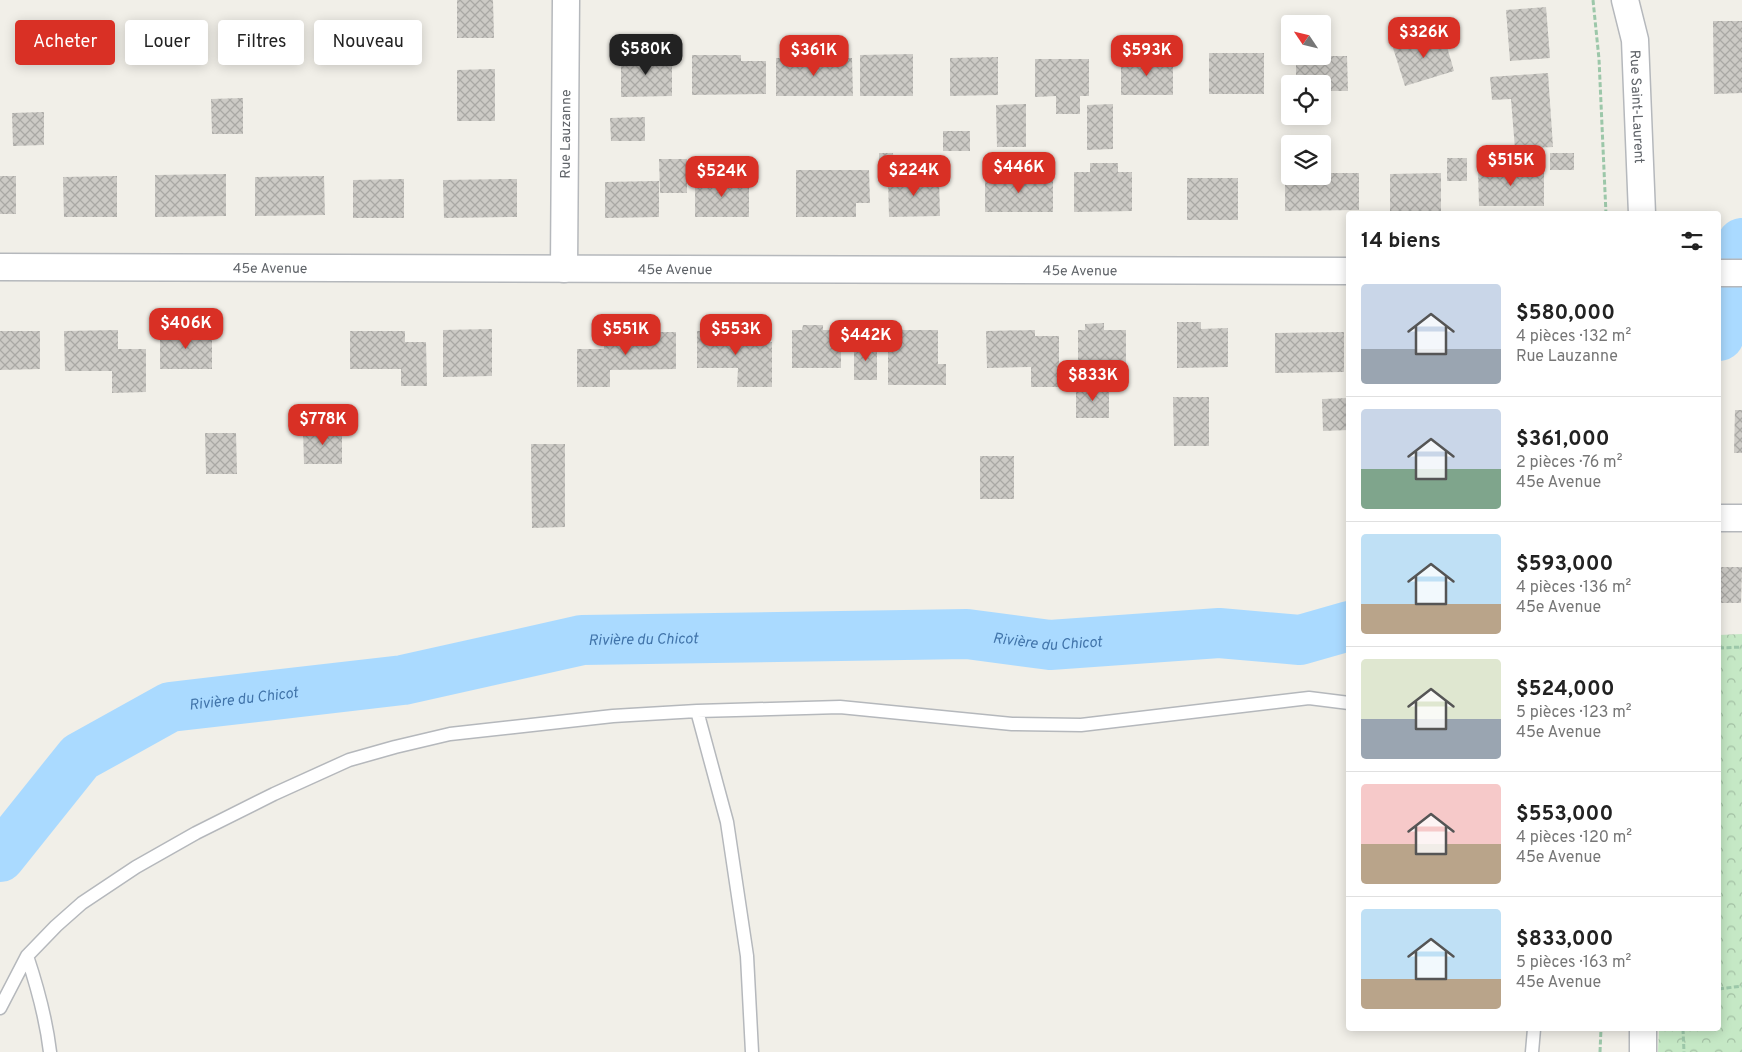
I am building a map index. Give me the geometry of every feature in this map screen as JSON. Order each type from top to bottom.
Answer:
[{"type":"street","name":"Rue Lauzanne","points":[[564,269],[566,0]]},
{"type":"street","name":"Rue Saint-Laurent","points":[[1625,0],[1636,40],[1642,211]]},
{"type":"street","name":"45e Avenue","points":[[0,267],[1346,271]]},
{"type":"street","points":[[1721,273],[1742,273]]},
{"type":"street","points":[[1721,518],[1742,518]]},
{"type":"street","points":[[1643,1031],[1643,1052]]},
{"type":"lane","points":[[0,1008],[8,989],[27,956],[82,903],[136,867],[231,816],[349,760],[450,734],[613,716],[697,711],[840,707],[1012,724],[1081,725],[1309,698],[1346,702]]},
{"type":"lane","points":[[697,711],[727,822],[747,956],[752,1052]]},
{"type":"lane","points":[[27,956],[38,986],[46,1018],[50,1052]]},
{"type":"lane","points":[[1532,1052],[1534,1031]]},
{"type":"path","points":[[1593,0],[1599,59],[1606,211]]},
{"type":"path","points":[[1721,648],[1742,647]]},
{"type":"path","points":[[1721,989],[1742,986]]},
{"type":"path","points":[[1600,1052],[1601,1031]]},
{"type":"path","points":[[1683,1031],[1684,1052]]},
{"type":"green space","points":[[1742,634],[1742,1052],[1658,1052],[1659,1031],[1721,1031],[1721,635]]},
{"type":"building","points":[[457,0],[493,0],[494,38],[457,38]]},
{"type":"building","points":[[1546,7],[1550,58],[1510,61],[1506,10]]},
{"type":"building","points":[[1713,21],[1742,21],[1742,93],[1714,94]]},
{"type":"building","points":[[1443,33],[1454,71],[1405,86],[1393,48]]},
{"type":"building","points":[[1209,53],[1264,53],[1264,94],[1209,94]]},
{"type":"building","points":[[913,54],[913,96],[860,96],[860,55]]},
{"type":"building","points":[[672,55],[672,96],[621,97],[621,56]]},
{"type":"building","points":[[692,55],[741,55],[741,61],[766,61],[766,94],[692,95]]},
{"type":"building","points":[[1331,56],[1347,56],[1348,91],[1331,91],[1331,75],[1296,75],[1296,65],[1331,65]]},
{"type":"building","points":[[998,57],[998,95],[950,96],[950,58]]},
{"type":"building","points":[[776,58],[852,58],[853,96],[776,96]]},
{"type":"building","points":[[1035,59],[1089,59],[1089,96],[1080,96],[1080,114],[1056,114],[1056,96],[1035,97]]},
{"type":"building","points":[[1173,59],[1173,95],[1121,95],[1121,60]]},
{"type":"building","points":[[495,69],[495,121],[457,121],[457,70]]},
{"type":"building","points":[[1548,73],[1553,147],[1515,149],[1511,99],[1492,100],[1490,77]]},
{"type":"building","points":[[243,98],[243,134],[212,134],[211,99]]},
{"type":"building","points":[[1026,104],[1026,147],[997,147],[996,105]]},
{"type":"building","points":[[1113,104],[1113,149],[1087,150],[1087,105]]},
{"type":"building","points":[[44,112],[44,145],[13,146],[12,113]]},
{"type":"building","points":[[645,117],[645,141],[611,141],[610,118]]},
{"type":"building","points":[[943,131],[970,131],[970,151],[943,151]]},
{"type":"building","points":[[879,153],[893,153],[894,175],[879,175]]},
{"type":"building","points":[[1550,153],[1574,153],[1574,170],[1550,170]]},
{"type":"building","points":[[1447,158],[1467,158],[1467,181],[1447,181]]},
{"type":"building","points":[[659,159],[687,159],[687,193],[660,193]]},
{"type":"building","points":[[1090,163],[1118,163],[1118,172],[1132,172],[1132,211],[1074,212],[1074,172],[1090,172]]},
{"type":"building","points":[[1544,168],[1544,206],[1479,206],[1478,169]]},
{"type":"building","points":[[796,170],[869,170],[870,203],[856,203],[856,217],[796,217]]},
{"type":"building","points":[[1331,173],[1359,173],[1359,210],[1285,211],[1285,185],[1331,185]]},
{"type":"building","points":[[1441,173],[1441,211],[1390,211],[1390,174]]},
{"type":"building","points":[[226,174],[226,216],[155,217],[155,175]]},
{"type":"building","points":[[0,176],[16,176],[16,214],[0,214]]},
{"type":"building","points":[[117,176],[117,217],[64,217],[63,177]]},
{"type":"building","points":[[324,176],[325,215],[255,216],[255,177]]},
{"type":"building","points":[[985,176],[1053,176],[1053,212],[985,212]]},
{"type":"building","points":[[888,178],[939,178],[940,216],[889,217]]},
{"type":"building","points":[[1187,178],[1238,178],[1238,220],[1187,220]]},
{"type":"building","points":[[404,179],[404,218],[353,218],[353,180]]},
{"type":"building","points":[[517,179],[517,217],[444,218],[443,180]]},
{"type":"building","points":[[695,179],[749,179],[749,217],[695,217]]},
{"type":"building","points":[[659,181],[659,217],[605,218],[605,182]]},
{"type":"building","points":[[1177,322],[1201,322],[1201,329],[1228,328],[1228,367],[1177,368]]},
{"type":"building","points":[[1104,323],[1104,330],[1126,330],[1126,366],[1078,367],[1078,330],[1085,330],[1085,324]]},
{"type":"building","points":[[803,325],[823,325],[823,330],[841,330],[841,368],[792,368],[792,330],[802,330]]},
{"type":"building","points":[[492,329],[492,376],[443,377],[443,330]]},
{"type":"building","points":[[118,330],[118,349],[146,349],[146,392],[112,393],[112,371],[65,371],[64,331]]},
{"type":"building","points":[[746,330],[746,342],[772,342],[772,387],[737,387],[738,368],[697,368],[697,331]]},
{"type":"building","points":[[888,330],[938,330],[938,364],[946,364],[946,385],[888,385]]},
{"type":"building","points":[[1035,330],[1035,336],[1059,336],[1059,387],[1031,387],[1031,367],[987,368],[986,331]]},
{"type":"building","points":[[0,331],[40,331],[40,369],[0,370]]},
{"type":"building","points":[[160,331],[212,331],[212,369],[160,369]]},
{"type":"building","points":[[350,331],[405,331],[405,342],[426,342],[427,386],[401,386],[401,369],[350,369]]},
{"type":"building","points":[[604,332],[676,332],[676,369],[610,370],[610,387],[577,387],[577,349],[604,349]]},
{"type":"building","points":[[1344,332],[1344,372],[1275,373],[1275,333]]},
{"type":"building","points":[[877,344],[877,380],[854,380],[854,345]]},
{"type":"building","points":[[1109,386],[1109,418],[1076,418],[1076,387]]},
{"type":"building","points":[[1173,397],[1209,397],[1209,446],[1174,446]]},
{"type":"building","points":[[1346,398],[1346,430],[1323,431],[1322,399]]},
{"type":"building","points":[[1735,410],[1742,410],[1742,453],[1734,453]]},
{"type":"building","points":[[303,428],[342,428],[342,464],[304,464]]},
{"type":"building","points":[[205,433],[236,433],[237,474],[206,474]]},
{"type":"building","points":[[531,444],[565,444],[565,527],[532,528]]},
{"type":"building","points":[[980,456],[1014,456],[1014,499],[980,499]]},
{"type":"building","points":[[1721,567],[1742,567],[1741,603],[1721,603]]},
{"type":"waterway","name":"Rivière du Chicot","points":[[1721,324],[1726,293],[1742,243]]},
{"type":"waterway","name":"Rivière du Chicot","points":[[0,857],[80,757],[170,707],[403,680],[582,640],[967,634],[1050,645],[1219,633],[1300,640],[1346,627]]}]
